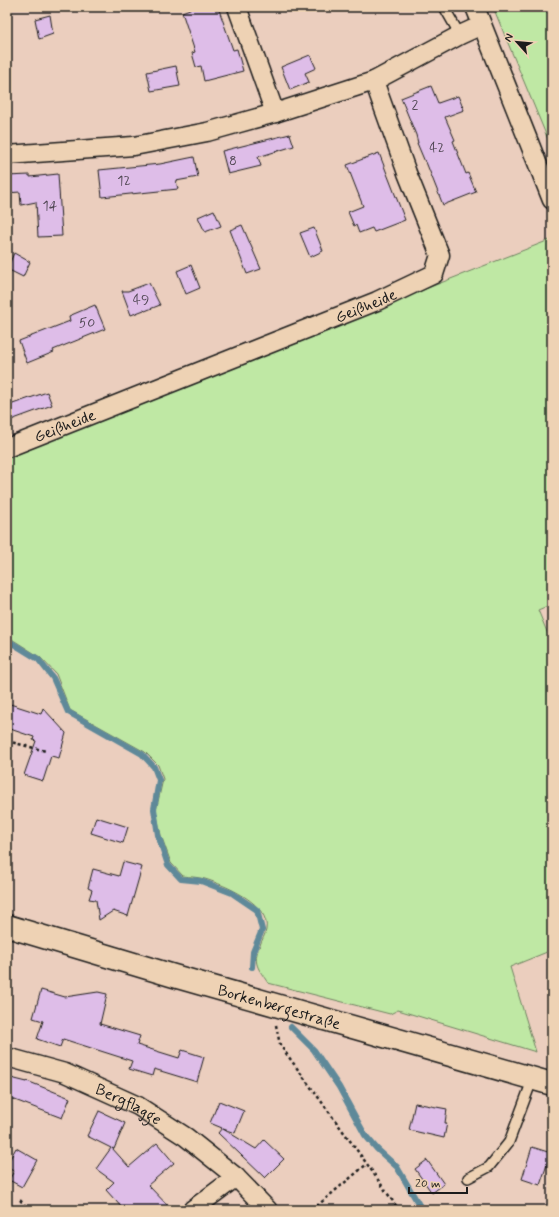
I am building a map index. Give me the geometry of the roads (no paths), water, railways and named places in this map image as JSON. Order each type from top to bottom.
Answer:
[{"type":"street","points":[[237,7],[275,113]]},
{"type":"street","points":[[475,7],[552,200]]},
{"type":"street","points":[[7,155],[134,146],[207,132],[275,113],[374,81],[460,35],[482,25]]},
{"type":"street","name":"Geißheide","points":[[7,448],[377,301],[434,274],[440,254],[407,173],[374,81]]},
{"type":"street","name":"Borkenbergestraße","points":[[7,926],[542,1081]]},
{"type":"street","name":"Bergflagge","points":[[7,1057],[65,1073],[138,1106],[186,1137],[236,1177],[268,1210]]},
{"type":"street","points":[[192,1210],[236,1177]]},
{"type":"lane","points":[[444,7],[460,35]]},
{"type":"lane","points":[[468,1178],[489,1167],[509,1142],[542,1081]]},
{"type":"waterway","points":[[7,640],[38,659],[53,678],[68,712],[142,754],[154,767],[159,780],[154,809],[158,835],[168,865],[181,879],[201,881],[232,893],[257,910],[262,930],[253,952],[252,967]]},
{"type":"waterway","points":[[291,1027],[314,1050],[339,1087],[365,1135],[377,1149],[397,1167],[422,1210]]}]
